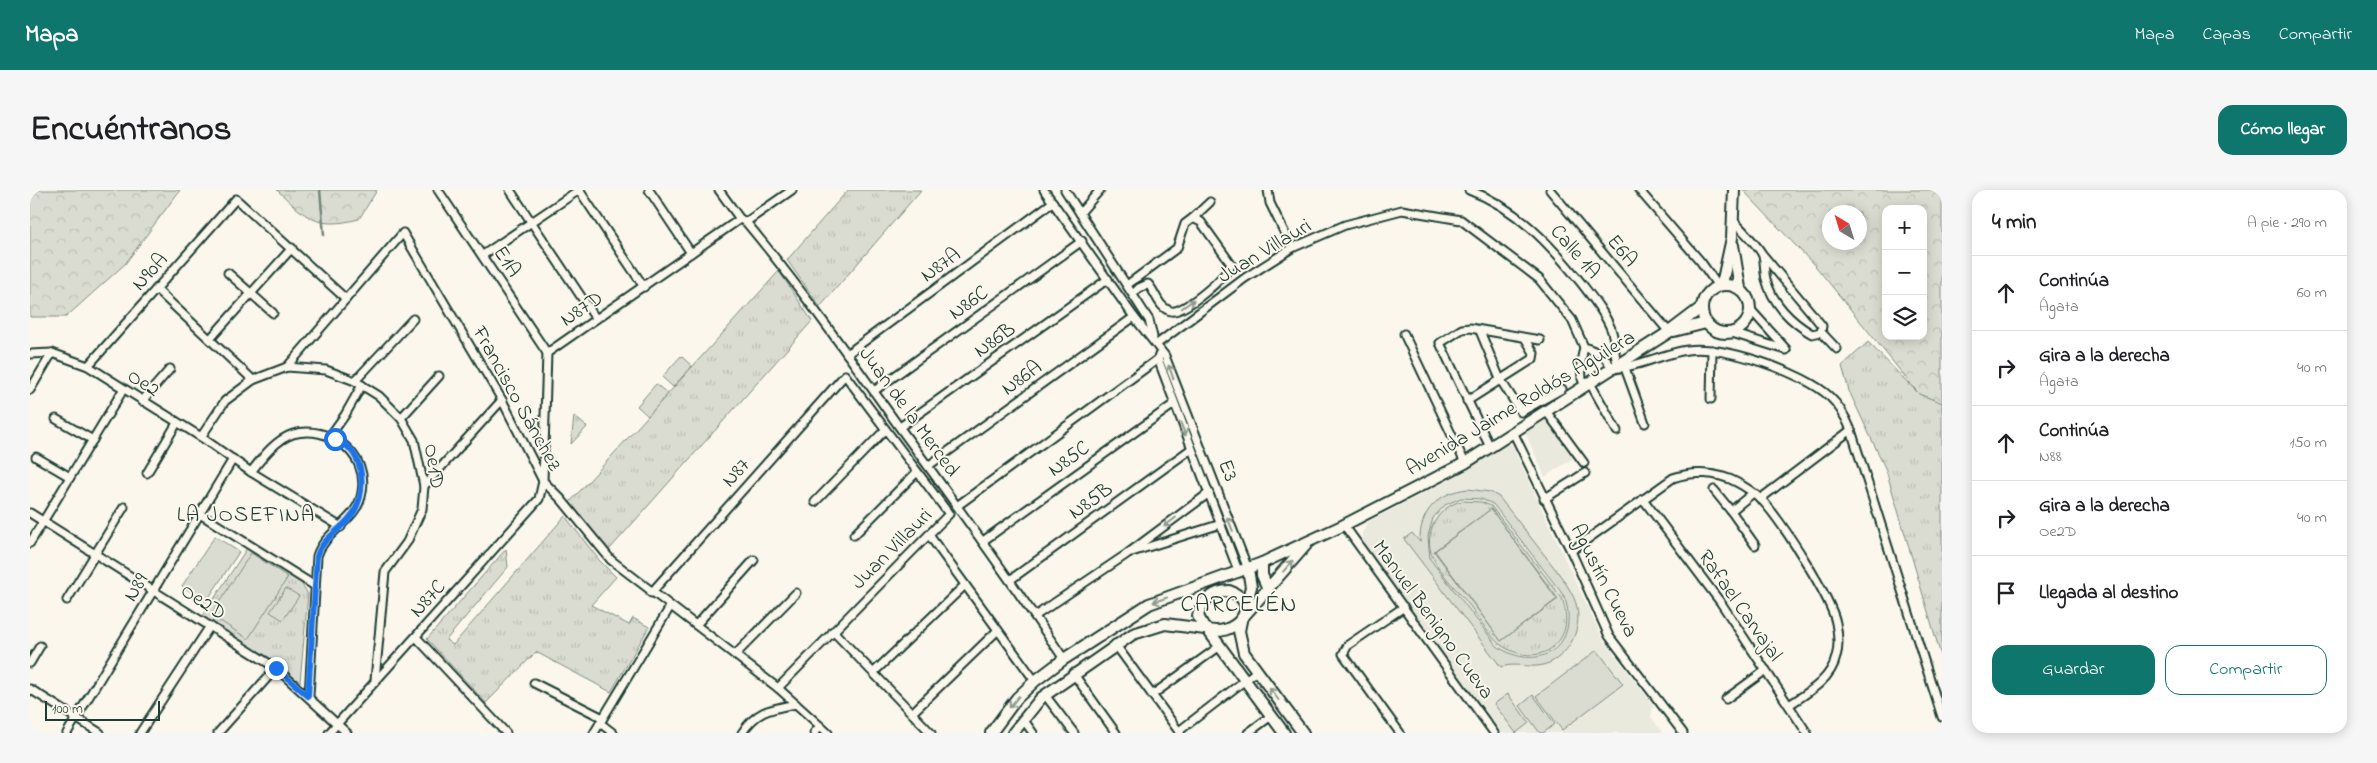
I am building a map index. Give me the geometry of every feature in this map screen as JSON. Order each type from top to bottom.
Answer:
[{"type":"street","name":"E1A","points":[[438,190],[548,353]]},
{"type":"street","points":[[510,190],[596,319]]},
{"type":"street","points":[[483,255],[579,190],[644,287]]},
{"type":"street","points":[[650,190],[691,253]]},
{"type":"street","name":"Juan de la Merced","points":[[719,190],[743,221],[775,256],[874,390],[983,541],[1064,659]]},
{"type":"street","points":[[743,221],[792,190]]},
{"type":"street","name":"E3","points":[[1044,190],[1082,241],[1134,317],[1165,356],[1244,571]]},
{"type":"street","points":[[1064,190],[1150,320],[1158,359]]},
{"type":"street","points":[[1080,213],[1100,190]]},
{"type":"street","points":[[1268,190],[1270,202],[1292,248]]},
{"type":"street","name":"Calle 1A","points":[[1469,190],[1495,202],[1521,219],[1544,239],[1567,265],[1611,326],[1618,368]]},
{"type":"street","name":"E6A","points":[[1550,190],[1669,332]]},
{"type":"street","points":[[1639,190],[1720,285],[1740,288]]},
{"type":"street","points":[[1732,238],[1740,288],[1748,298],[1751,310],[1786,350],[1732,332],[1715,330],[1706,323],[1702,306],[1707,294],[1720,285],[1732,238],[1734,190]]},
{"type":"street","name":"N90A","points":[[88,366],[236,199],[292,248]]},
{"type":"street","name":"N87A","points":[[847,354],[1053,202]]},
{"type":"street","points":[[1127,285],[1177,248],[1185,224],[1210,202]]},
{"type":"street","name":"Juan Villauri","points":[[1156,344],[1245,278],[1292,248],[1345,225],[1402,210],[1461,220],[1539,279],[1572,320],[1584,347]]},
{"type":"street","points":[[1133,294],[1139,288],[1148,284],[1163,306],[1172,312],[1179,311],[1188,306],[1230,269],[1231,264],[1201,222],[1193,218]]},
{"type":"street","points":[[1733,220],[1822,326],[1821,332]]},
{"type":"street","name":"N87D","points":[[543,482],[548,353],[691,253],[743,221]]},
{"type":"street","name":"Francisco Sánchez","points":[[346,299],[403,234],[502,400],[543,482],[561,499],[611,560],[651,593],[736,654],[778,688],[828,733]]},
{"type":"street","name":"N86C","points":[[874,390],[1082,241]]},
{"type":"street","points":[[201,437],[225,401],[253,380],[287,367],[346,299],[292,248],[210,339]]},
{"type":"street","points":[[1763,255],[1765,277],[1777,303],[1794,322],[1806,331],[1812,334],[1821,332]]},
{"type":"street","points":[[228,273],[273,313]]},
{"type":"street","name":"N86B","points":[[900,427],[1108,279]]},
{"type":"street","points":[[156,289],[253,380]]},
{"type":"street","name":"Avenida Jaime Roldós Aguilera","points":[[1244,571],[1344,525],[1465,463],[1618,368],[1702,306]]},
{"type":"street","points":[[1732,332],[1747,322],[1751,310]]},
{"type":"street","name":"N86A","points":[[928,466],[1134,317]]},
{"type":"street","points":[[330,436],[345,415],[358,383],[413,319]]},
{"type":"street","name":"Avenida Jaime Roldós Aguilera","points":[[1669,332],[1706,323]]},
{"type":"street","points":[[1490,446],[1440,343],[1465,328],[1540,340]]},
{"type":"street","points":[[1480,331],[1500,379],[1519,411],[1523,413],[1562,388]]},
{"type":"street","points":[[1821,332],[1837,348]]},
{"type":"street","points":[[1404,334],[1465,463]]},
{"type":"street","points":[[1467,401],[1533,359],[1534,354],[1526,338]]},
{"type":"street","points":[[1617,431],[1588,385],[1582,379],[1580,362],[1584,347],[1602,354],[1618,368],[1645,423]]},
{"type":"street","points":[[1618,368],[1687,350],[1712,350],[1760,361],[1814,386],[1830,397],[1843,414],[1851,430],[1942,717]]},
{"type":"street","points":[[1711,399],[1712,350]]},
{"type":"street","points":[[30,390],[52,353]]},
{"type":"street","name":"Oe2","points":[[30,354],[52,353],[88,366],[123,390],[201,437],[251,472],[341,527]]},
{"type":"street","name":"E3","points":[[1158,359],[1221,524],[1251,587],[1243,615],[1241,642],[1244,653],[1303,733]]},
{"type":"street","name":"Juan Villauri","points":[[957,506],[1158,359]]},
{"type":"street","name":"Oe1D","points":[[287,367],[326,370],[358,383],[379,396],[401,418],[414,440],[424,486],[422,509],[407,542],[385,572],[375,680]]},
{"type":"street","points":[[142,401],[170,369]]},
{"type":"street","name":"Juan Villauri","points":[[778,688],[949,514],[845,374]]},
{"type":"street","name":"N87","points":[[651,593],[845,374]]},
{"type":"street","points":[[401,418],[439,376]]},
{"type":"street","points":[[30,543],[123,390]]},
{"type":"street","points":[[424,486],[502,400]]},
{"type":"street","name":"N85C","points":[[983,541],[1174,404]]},
{"type":"street","points":[[1546,411],[1584,463]]},
{"type":"street","points":[[56,419],[93,440]]},
{"type":"street","points":[[148,473],[177,423]]},
{"type":"street","points":[[815,502],[885,430]]},
{"type":"street","points":[[1760,499],[1851,430]]},
{"type":"street","points":[[251,472],[268,450],[292,434],[314,431],[330,436],[349,447],[361,470],[362,492],[354,512],[341,527],[326,538],[318,550],[308,696]]},
{"type":"street","name":"Agustín Cueva","points":[[1513,432],[1571,551],[1609,636],[1683,733]]},
{"type":"street","name":"N85B","points":[[1010,580],[1191,449]]},
{"type":"street","points":[[36,457],[70,477]]},
{"type":"street","name":"N89","points":[[67,733],[232,459]]},
{"type":"street","points":[[854,534],[917,472]]},
{"type":"street","points":[[1544,498],[1585,473]]},
{"type":"street","points":[[1571,551],[1673,478],[1698,473],[1727,478],[1753,493],[1779,523],[1825,596],[1836,622],[1836,657],[1830,672],[1820,683],[1789,705]]},
{"type":"street","name":"N87C","points":[[329,733],[539,499],[543,482]]},
{"type":"street","points":[[1714,490],[1755,544]]},
{"type":"street","points":[[1035,616],[1127,554],[1209,493]]},
{"type":"street","points":[[1731,511],[1753,493]]},
{"type":"street","name":"Rafael Carvajal","points":[[1643,499],[1721,603],[1807,733]]},
{"type":"street","points":[[67,600],[124,507]]},
{"type":"street","name":"Oe2D","points":[[30,513],[154,589],[276,668],[347,733]]},
{"type":"street","points":[[200,514],[315,586]]},
{"type":"street","points":[[1127,554],[1221,524]]},
{"type":"street","name":"Manuel Benigno Cueva","points":[[1344,525],[1494,733]]},
{"type":"street","points":[[929,535],[1036,681]]},
{"type":"street","points":[[1012,733],[1045,694],[1115,644],[1133,634],[1165,624],[1207,630],[1224,630],[1243,615],[1268,589],[1308,542]]},
{"type":"street","points":[[696,625],[754,560]]},
{"type":"street","points":[[1262,563],[1262,575],[1268,589]]},
{"type":"street","points":[[1244,571],[1237,579],[1207,600],[1199,610],[1200,622],[1284,733]]},
{"type":"street","points":[[991,733],[1017,698],[1036,681],[1064,659],[1149,604],[1244,571]]},
{"type":"street","points":[[874,672],[965,585]]},
{"type":"street","points":[[1220,592],[1229,591],[1237,594],[1243,600],[1243,615]]},
{"type":"street","points":[[736,654],[796,593]]},
{"type":"street","points":[[594,733],[670,607]]},
{"type":"street","points":[[1400,733],[1342,654],[1348,645],[1404,607]]},
{"type":"street","points":[[140,733],[210,626]]},
{"type":"street","points":[[912,713],[998,630]]},
{"type":"street","points":[[834,631],[931,733]]},
{"type":"street","points":[[416,637],[506,733]]},
{"type":"street","points":[[1115,644],[1179,732],[1257,671]]},
{"type":"street","points":[[30,663],[40,646]]},
{"type":"street","points":[[1152,696],[1220,646]]},
{"type":"street","points":[[218,733],[276,668]]},
{"type":"street","points":[[1726,699],[1766,670]]},
{"type":"street","points":[[1073,674],[1116,733]]},
{"type":"street","points":[[534,682],[601,720],[613,733]]},
{"type":"street","points":[[30,689],[100,733]]},
{"type":"street","points":[[1045,694],[1074,733]]},
{"type":"street","points":[[742,733],[754,718],[766,710],[796,704]]},
{"type":"street","points":[[1248,733],[1271,716]]},
{"type":"street","points":[[1023,719],[1033,733]]},
{"type":"street","points":[[814,733],[820,726]]},
{"type":"shaded area","points":[[1550,416],[1578,455],[1545,477],[1525,432]]},
{"type":"shaded area","points":[[1507,444],[1512,445],[1602,638],[1653,705],[1651,717],[1663,733],[1501,733],[1363,542],[1362,533],[1368,522],[1461,474]]},
{"type":"green space","points":[[30,190],[180,190],[125,264],[66,317],[30,317]]},
{"type":"green space","points":[[277,190],[377,190],[359,219],[332,223],[313,219],[296,208]]},
{"type":"green space","points":[[848,190],[921,190],[820,307],[787,260]]},
{"type":"green space","points":[[1743,190],[1942,190],[1942,403],[1919,394],[1817,268]]},
{"type":"green space","points":[[779,271],[812,321],[609,550],[570,502]]},
{"type":"green space","points":[[1868,342],[1919,394],[1942,402],[1942,659],[1886,470],[1849,391],[1842,366]]},
{"type":"green space","points":[[681,356],[692,366],[673,387],[662,377]]},
{"type":"green space","points":[[656,384],[668,394],[648,416],[637,406]]},
{"type":"green space","points":[[574,416],[587,427],[571,444]]},
{"type":"green space","points":[[1468,489],[1490,492],[1499,497],[1571,592],[1577,607],[1578,616],[1575,634],[1567,649],[1553,661],[1539,666],[1508,665],[1501,667],[1404,539],[1412,533],[1420,542],[1423,521],[1432,505],[1439,499],[1457,491]],"holes":[[[1461,498],[1481,499],[1493,504],[1564,596],[1568,613],[1567,629],[1562,641],[1553,650],[1541,656],[1528,657],[1513,654],[1497,646],[1430,559],[1428,536],[1433,518],[1445,505]]]},
{"type":"green space","points":[[1462,501],[1481,502],[1491,506],[1562,598],[1566,616],[1565,628],[1560,639],[1550,649],[1531,655],[1517,653],[1504,647],[1490,634],[1440,570],[1430,549],[1431,531],[1439,515],[1453,504]],"holes":[[[1491,509],[1558,599],[1501,641],[1434,551]]]},
{"type":"green space","points":[[1491,509],[1557,599],[1501,641],[1435,551]]},
{"type":"green space","points":[[565,516],[599,560],[616,577],[591,605],[629,625],[633,618],[649,627],[611,692],[536,652],[486,703],[427,639],[506,549],[508,567],[446,640],[453,645]]},
{"type":"green space","points":[[215,536],[239,552],[206,602],[182,586]]},
{"type":"green space","points":[[247,548],[300,581],[308,594],[300,682],[274,662],[203,616]]},
{"type":"green space","points":[[251,553],[288,577],[248,639],[211,615]]},
{"type":"green space","points":[[286,588],[299,596],[283,620],[270,612]]},
{"type":"green space","points":[[1597,650],[1623,684],[1562,730],[1536,696]]},
{"type":"green space","points":[[1508,694],[1529,723],[1516,733],[1494,704]]},
{"type":"green space","points":[[1533,695],[1555,724],[1543,733],[1540,733],[1520,706]]},
{"type":"waterway","points":[[320,190],[324,235]]},
{"type":"district","name":"LA JOSEFINA","points":[[246,513]]},
{"type":"district","name":"CARCELÉN","points":[[1239,603]]},
{"type":"route","points":[[276,668],[308,696],[318,550],[326,538],[341,527],[354,512],[362,492],[361,470],[349,447],[335,439]]}]
